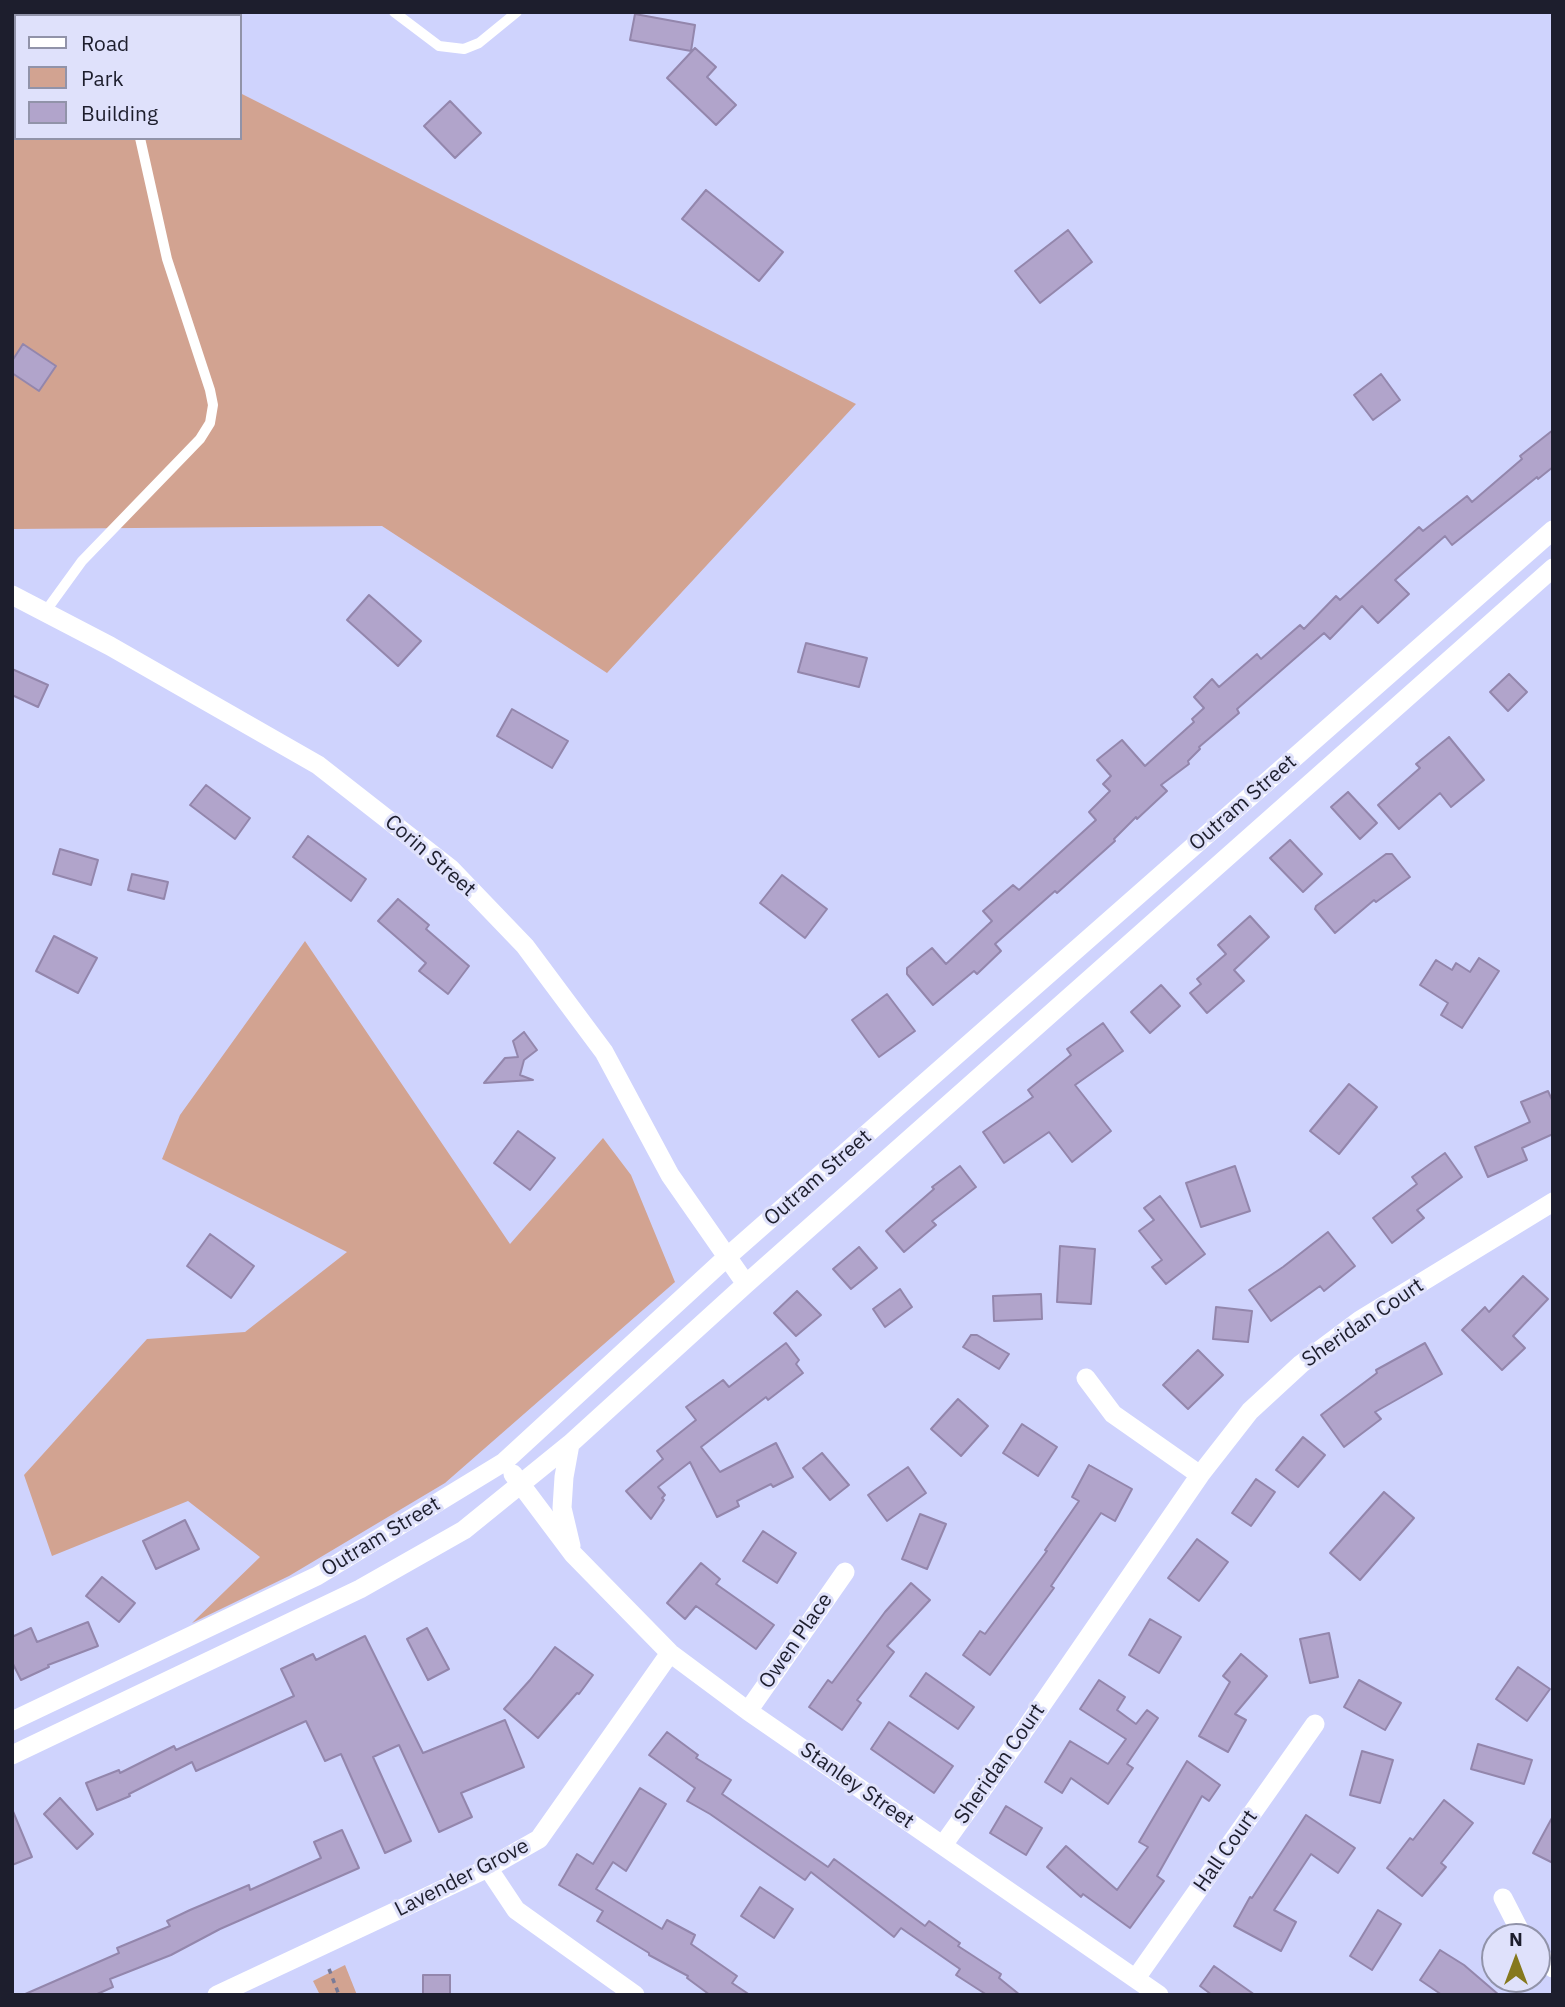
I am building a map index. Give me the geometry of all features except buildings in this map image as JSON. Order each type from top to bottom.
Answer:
[{"type":"street","name":"Outram Street","points":[[12,1721],[317,1576],[504,1462],[727,1257],[1553,530]]},
{"type":"street","name":"Outram Street","points":[[12,1755],[360,1589],[464,1530],[569,1444],[1553,568]]},
{"type":"street","name":"Corin Street","points":[[12,595],[121,653],[318,765],[451,869],[525,946],[604,1052],[670,1175],[746,1284]]},
{"type":"street","name":"Sheridan Court","points":[[943,1845],[1200,1475],[1250,1411],[1301,1364],[1360,1320],[1553,1202]]},
{"type":"street","points":[[1086,1378],[1114,1414],[1200,1475]]},
{"type":"street","points":[[569,1444],[562,1508],[573,1554]]},
{"type":"street","name":"Stanley Street","points":[[504,1462],[573,1554],[670,1653],[748,1711],[1159,1995]]},
{"type":"street","name":"Owen Place","points":[[748,1711],[845,1572]]},
{"type":"street","name":"Lavender Grove","points":[[217,1995],[488,1868],[539,1839],[670,1653]]},
{"type":"street","name":"Hall Court","points":[[1136,1978],[1315,1724]]},
{"type":"street","points":[[488,1868],[516,1910],[635,1995]]},
{"type":"street","points":[[1503,1898],[1516,1923]]},
{"type":"lane","points":[[394,12],[439,46],[464,49],[479,43],[517,12]]},
{"type":"lane","points":[[45,612],[82,561],[200,439],[210,423],[213,405],[210,390],[167,259],[140,140]]},
{"type":"path","points":[[329,1969],[339,1995]]},
{"type":"green space","points":[[12,12],[82,14],[14,14],[14,140],[242,140],[242,94],[856,404],[607,673],[382,526],[12,529]]},
{"type":"green space","points":[[305,941],[510,1244],[603,1138],[631,1175],[675,1282],[445,1483],[289,1576],[192,1623],[260,1557],[188,1501],[52,1556],[24,1475],[147,1339],[245,1332],[347,1252],[162,1159],[180,1115]]},
{"type":"green space","points":[[345,1965],[357,1995],[320,1995],[313,1981]]}]
